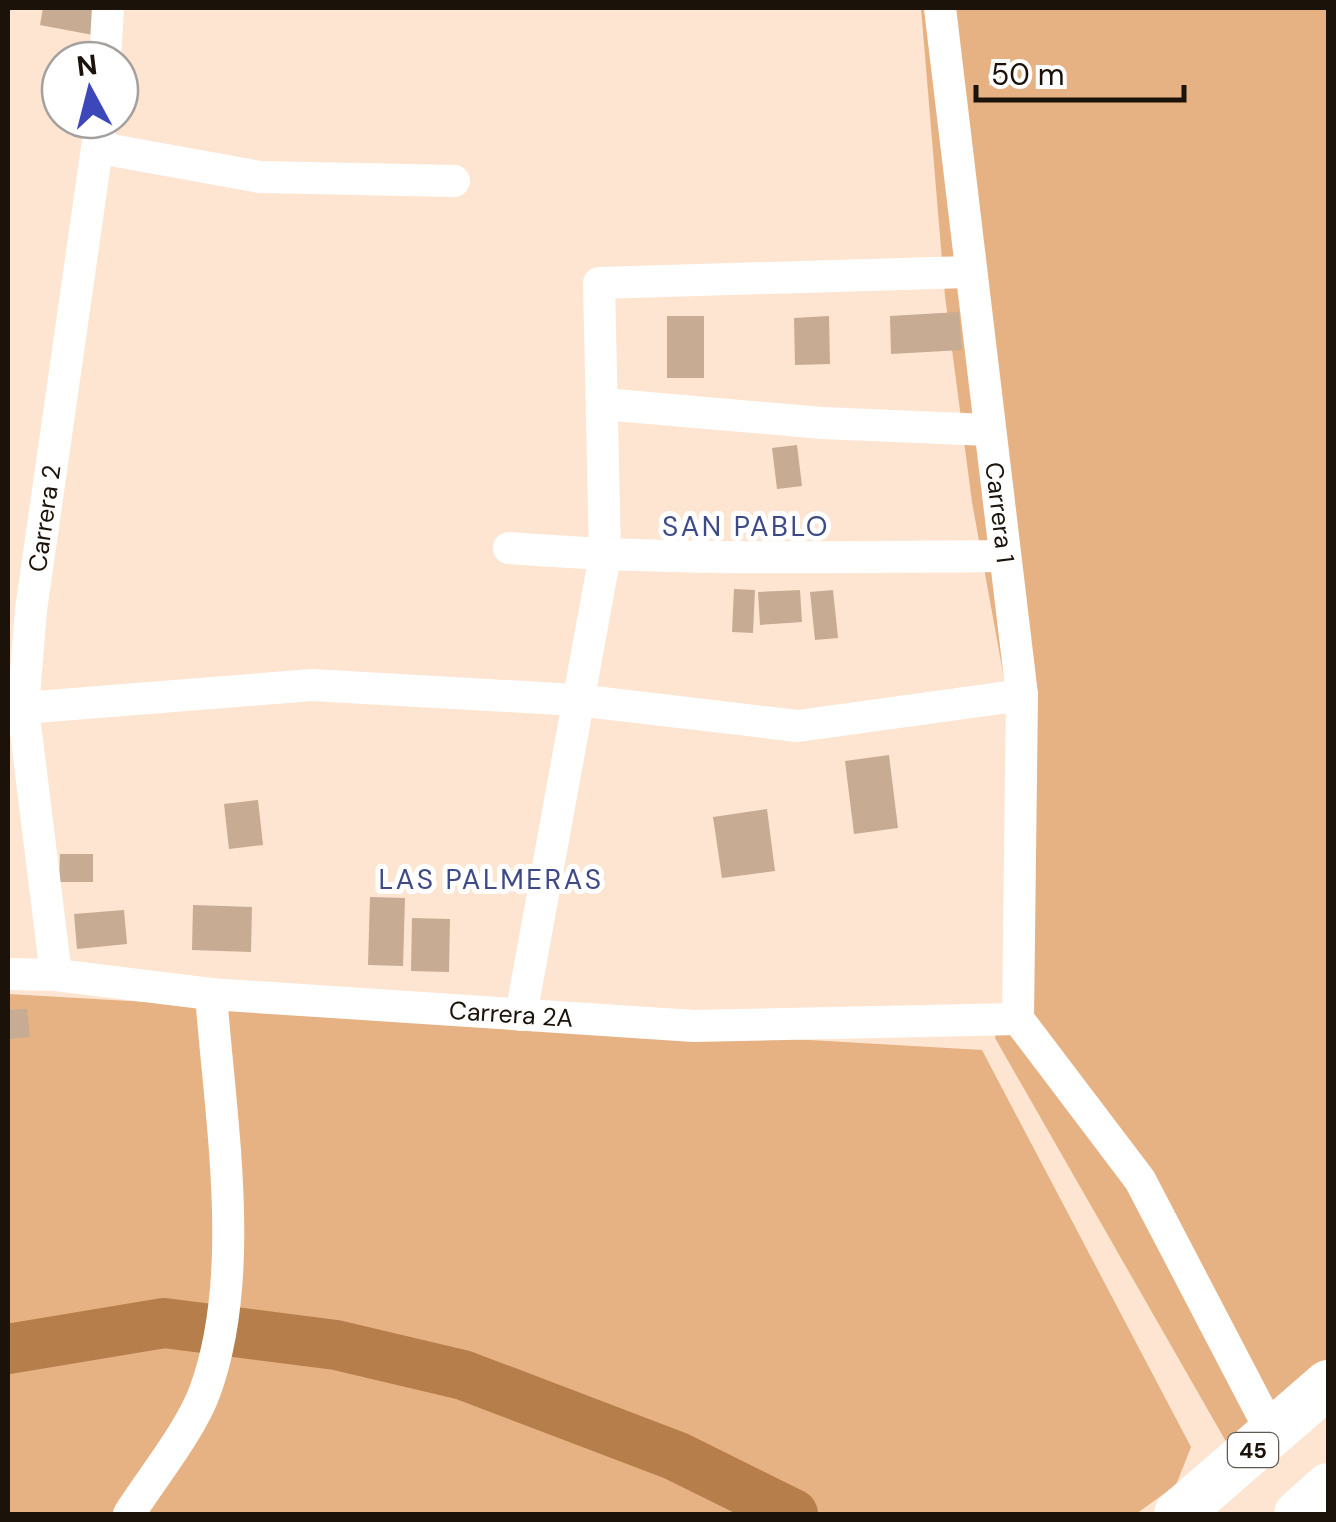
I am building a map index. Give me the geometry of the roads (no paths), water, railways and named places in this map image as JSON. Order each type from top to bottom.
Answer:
[{"type":"highway","name":"45","points":[[1178,1514],[1328,1384]]},
{"type":"highway","points":[[1298,1514],[1328,1487]]},
{"type":"street","points":[[106,40],[108,8]]},
{"type":"street","name":"Carrera 1","points":[[940,8],[968,272],[1022,695],[1018,1018]]},
{"type":"street","name":"Carrera 2","points":[[56,975],[23,708],[30,610],[99,140]]},
{"type":"street","points":[[122,140],[260,177],[454,181]]},
{"type":"street","points":[[522,1015],[605,556],[599,283],[968,272]]},
{"type":"street","points":[[603,404],[822,423],[989,430]]},
{"type":"street","points":[[509,548],[605,556],[1004,556]]},
{"type":"street","points":[[23,708],[312,685],[577,700],[798,726],[1022,695]]},
{"type":"street","name":"Carrera 2A","points":[[8,974],[56,975],[211,994],[694,1026],[1018,1018]]},
{"type":"street","points":[[128,1514],[204,1395],[220,1342],[227,1292],[211,994]]},
{"type":"street","points":[[1018,1018],[1140,1180],[1272,1433]]},
{"type":"waterway","points":[[8,1349],[164,1323],[336,1345],[463,1375],[676,1456],[793,1514]]},
{"type":"district","name":"SAN PABLO","points":[[746,526]]},
{"type":"district","name":"LAS PALMERAS","points":[[491,879]]}]
